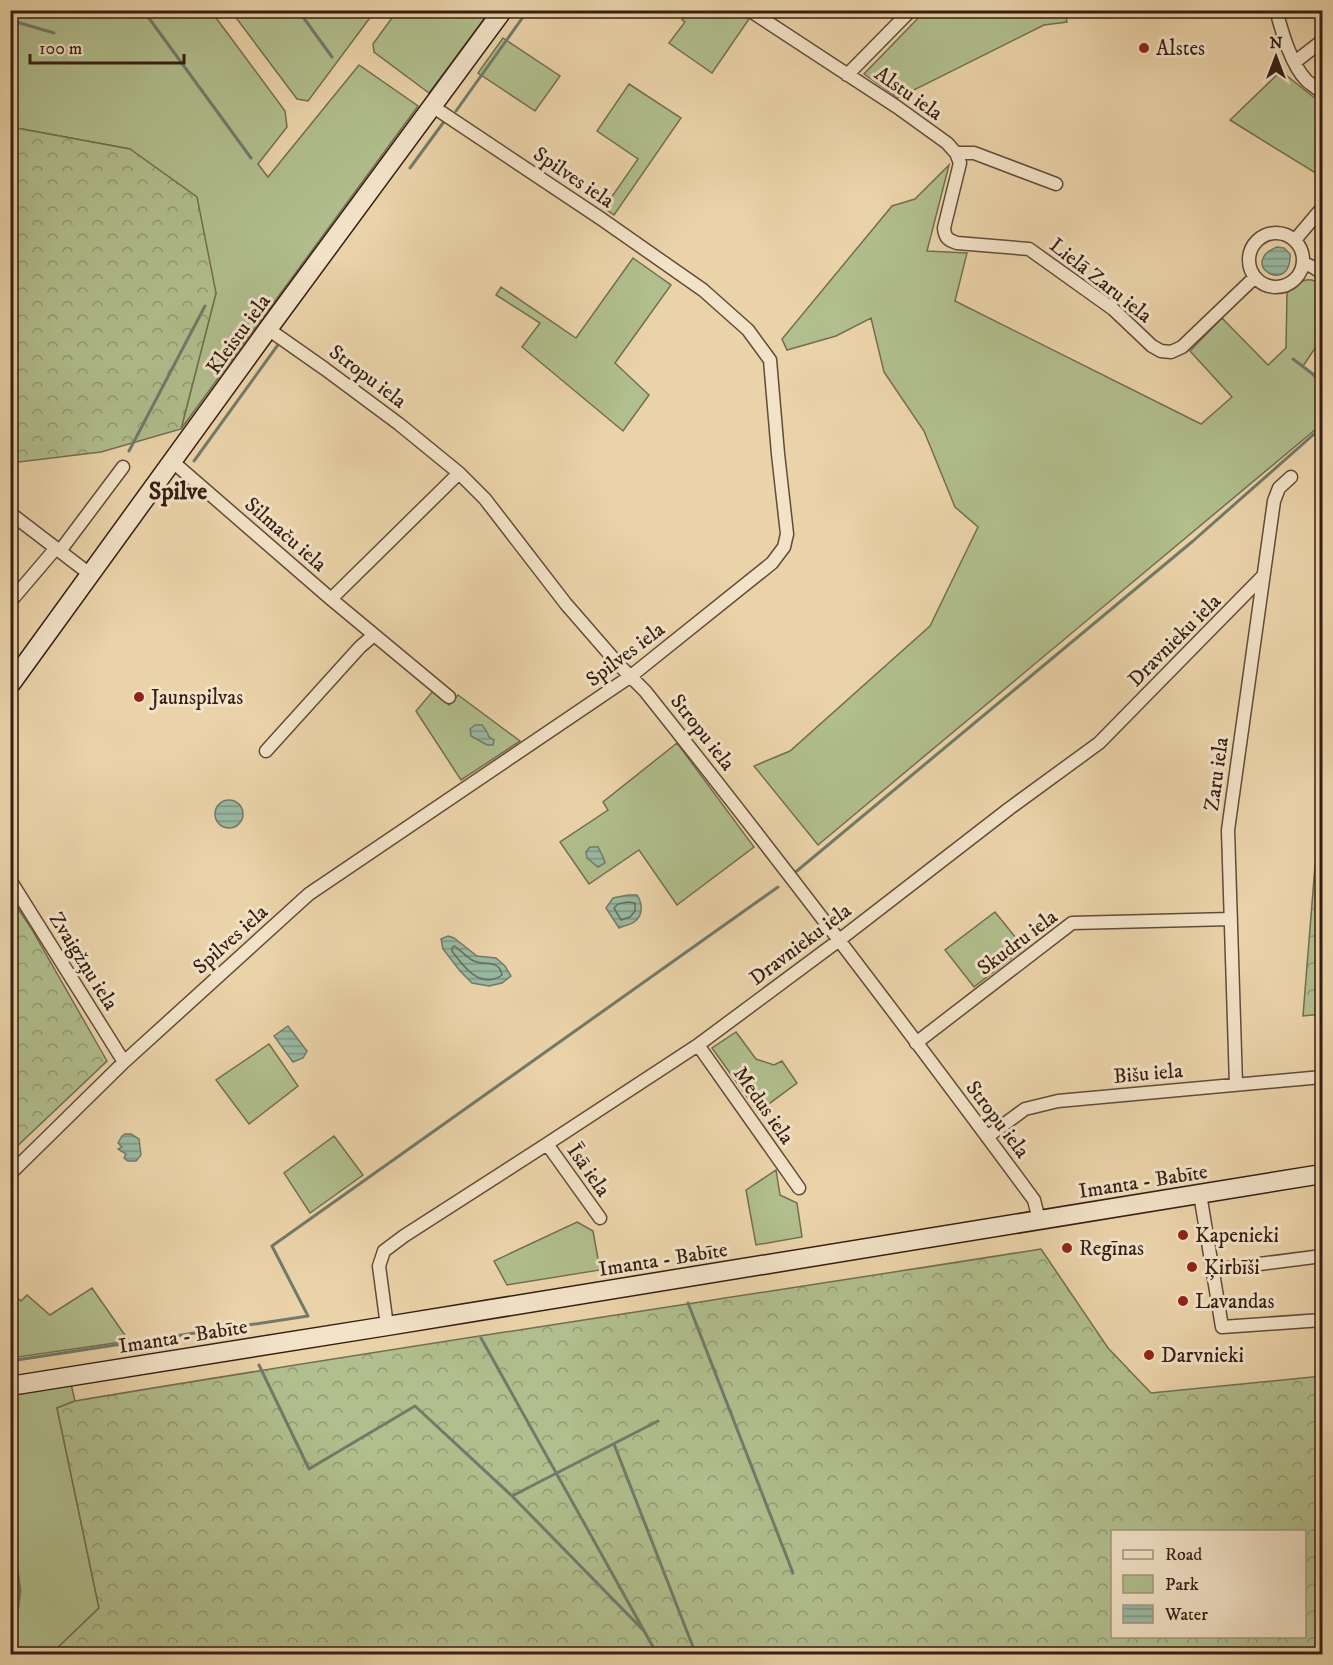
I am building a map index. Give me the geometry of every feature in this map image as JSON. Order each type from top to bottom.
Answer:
[{"type":"main road","name":"Kleistu iela","points":[[10,685],[503,10]]},
{"type":"main road","name":"Imanta - Babīte","points":[[10,1386],[1323,1174]]},
{"type":"street","name":"Alstu iela","points":[[749,10],[947,143],[956,153]]},
{"type":"street","points":[[847,75],[911,10]]},
{"type":"street","points":[[1276,10],[1284,41],[1295,62],[1306,79],[1323,93]]},
{"type":"street","points":[[1295,62],[1323,41]]},
{"type":"street","name":"Spilves iela","points":[[10,1174],[124,1062],[309,894],[631,676],[772,563],[784,547],[787,534],[770,360],[748,330],[703,290],[432,106]]},
{"type":"street","points":[[956,153],[974,153],[1056,184]]},
{"type":"street","name":"Lielā Zaru iela","points":[[956,153],[960,163],[944,228],[945,236],[949,241],[1029,249],[1113,309],[1152,346],[1161,351],[1171,352],[1182,346],[1254,278]]},
{"type":"street","points":[[1295,240],[1323,208]]},
{"type":"street","points":[[1269,234],[1283,234],[1295,240],[1302,251],[1303,263],[1299,276],[1290,284],[1277,288],[1265,286],[1254,278],[1248,266],[1250,252],[1257,240],[1269,234]]},
{"type":"street","points":[[1303,263],[1323,273]]},
{"type":"street","name":"Stropu iela","points":[[268,329],[399,424],[459,473],[485,499],[566,604],[652,699],[791,876],[1034,1200],[1039,1220]]},
{"type":"street","name":"Silmaču iela","points":[[173,462],[331,599],[449,697]]},
{"type":"street","points":[[10,602],[58,549],[123,466]]},
{"type":"street","points":[[331,599],[459,473]]},
{"type":"street","name":"Zaru iela","points":[[1236,1085],[1228,830],[1274,501],[1279,488],[1291,477]]},
{"type":"street","points":[[10,513],[91,575]]},
{"type":"street","name":"Dravnieku iela","points":[[387,1326],[379,1266],[384,1251],[698,1045],[1010,808],[1100,743],[1263,576]]},
{"type":"street","points":[[266,752],[374,635]]},
{"type":"street","name":"Zvaigžņu iela","points":[[10,880],[124,1062]]},
{"type":"street","name":"Skudru iela","points":[[916,1043],[1072,923],[1231,919]]},
{"type":"street","name":"Medus iela","points":[[698,1045],[799,1188]]},
{"type":"street","name":"Bišu iela","points":[[987,1137],[1025,1109],[1058,1101],[1323,1077]]},
{"type":"street","name":"Īsā iela","points":[[548,1144],[600,1218]]},
{"type":"street","points":[[1200,1194],[1222,1327],[1323,1320]]},
{"type":"street","points":[[1213,1270],[1323,1256]]},
{"type":"green space","points":[[10,11],[211,11],[285,111],[287,127],[258,164],[268,177],[359,65],[418,106],[181,429],[216,293],[130,149],[11,127]]},
{"type":"green space","points":[[231,11],[375,11],[308,101],[297,99]]},
{"type":"green space","points":[[397,11],[490,11],[429,93],[374,52],[373,44]]},
{"type":"green space","points":[[689,11],[736,11],[749,19],[712,73],[669,43],[685,22],[682,20]]},
{"type":"green space","points":[[925,11],[1065,11],[1067,22],[1044,25],[898,98],[864,74]]},
{"type":"green space","points":[[503,38],[560,76],[535,111],[478,73]]},
{"type":"green space","points":[[1281,71],[1322,104],[1322,177],[1230,120]]},
{"type":"green space","points":[[629,84],[681,118],[614,215],[604,208],[638,159],[597,131]]},
{"type":"green space","points":[[11,127],[130,149],[197,197],[216,293],[181,429],[101,452],[11,463]]},
{"type":"green space","points":[[949,165],[927,251],[967,253],[955,301],[1201,424],[1232,397],[1190,351],[1222,318],[1268,365],[1286,348],[1287,293],[1307,280],[1322,285],[1322,338],[1303,366],[1322,384],[1322,424],[818,845],[754,766],[790,751],[930,626],[978,527],[955,507],[924,431],[884,372],[871,318],[836,336],[787,350],[782,339],[892,206],[915,199]]},
{"type":"green space","points":[[633,258],[671,285],[615,363],[649,395],[623,431],[522,347],[540,323],[496,295],[501,287],[576,338]]},
{"type":"green space","points":[[433,691],[449,705],[458,695],[520,741],[461,780],[416,711]]},
{"type":"green space","points":[[677,743],[754,847],[677,905],[639,850],[589,884],[560,842],[608,810],[603,802]]},
{"type":"green space","points":[[1322,776],[1322,1014],[1303,1016],[1321,791]]},
{"type":"green space","points":[[11,898],[31,928],[107,1061],[11,1152]]},
{"type":"green space","points":[[995,912],[1024,948],[974,987],[945,950]]},
{"type":"green space","points":[[736,1032],[756,1059],[774,1065],[782,1061],[797,1083],[758,1112],[712,1048]]},
{"type":"green space","points":[[269,1044],[298,1086],[249,1124],[216,1080]]},
{"type":"green space","points":[[334,1136],[363,1175],[310,1213],[284,1173]]},
{"type":"green space","points":[[776,1170],[780,1195],[797,1203],[802,1237],[756,1245],[746,1190]]},
{"type":"green space","points":[[577,1222],[593,1231],[600,1270],[507,1285],[494,1261]]},
{"type":"green space","points":[[1041,1249],[1108,1348],[1151,1393],[1322,1376],[1322,1654],[51,1654],[99,1608],[57,1408],[75,1401]]},
{"type":"green space","points":[[92,1288],[129,1341],[11,1358],[11,1296],[13,1294],[21,1301],[27,1295],[50,1315]]},
{"type":"green space","points":[[71,1384],[75,1401],[57,1408],[99,1608],[51,1654],[12,1654],[11,1629],[16,1581],[10,1549],[10,1396]]},
{"type":"water","points":[[1277,247],[1284,248],[1290,254],[1288,267],[1283,273],[1276,275],[1264,268],[1262,261],[1266,254]]},
{"type":"water","points":[[475,725],[482,725],[489,737],[494,740],[493,745],[487,745],[471,736],[470,729]]},
{"type":"water","points":[[229,800],[239,804],[243,814],[239,824],[229,828],[219,824],[215,814],[219,804]]},
{"type":"water","points":[[590,847],[598,847],[605,863],[598,867],[587,858],[586,852]]},
{"type":"water","points":[[637,895],[639,898],[640,913],[634,922],[619,928],[606,908],[613,898]]},
{"type":"water","points":[[448,936],[477,956],[496,958],[511,976],[502,983],[489,986],[472,983],[443,949],[441,939]]},
{"type":"water","points":[[288,1026],[307,1051],[303,1058],[293,1062],[274,1036]]},
{"type":"water","points":[[125,1134],[131,1134],[139,1139],[141,1155],[136,1161],[128,1161],[124,1158],[126,1154],[118,1149],[122,1147],[118,1143]]},
{"type":"waterway","points":[[143,10],[251,158]]},
{"type":"waterway","points":[[298,10],[332,57]]},
{"type":"waterway","points":[[456,111],[528,10]]},
{"type":"waterway","points":[[10,20],[54,33]]},
{"type":"waterway","points":[[410,168],[443,123]]},
{"type":"waterway","points":[[129,451],[205,306]]},
{"type":"waterway","points":[[194,461],[280,342]]},
{"type":"waterway","points":[[1293,359],[1322,381]]},
{"type":"waterway","points":[[792,875],[1193,541],[1322,427]]},
{"type":"waterway","points":[[10,1361],[308,1316],[272,1246],[778,887]]},
{"type":"waterway","points":[[688,1303],[793,1573]]},
{"type":"waterway","points":[[481,1338],[657,1654]]},
{"type":"waterway","points":[[259,1365],[309,1469],[415,1406],[512,1496],[643,1630]]},
{"type":"waterway","points":[[512,1496],[658,1421]]},
{"type":"waterway","points":[[614,1444],[693,1647]]},
{"type":"waterway","points":[[13,1539],[20,1591],[15,1628]]},
{"type":"place","name":"Alstes","points":[[1144,48]]},
{"type":"place","name":"Jaunspilvas","points":[[139,697]]},
{"type":"place","name":"Kapenieki","points":[[1183,1235]]},
{"type":"place","name":"Regīnas","points":[[1067,1248]]},
{"type":"place","name":"Ķirbīši","points":[[1192,1267]]},
{"type":"place","name":"Lavandas","points":[[1183,1301]]},
{"type":"place","name":"Darvnieki","points":[[1149,1355]]},
{"type":"district","name":"Spilve","points":[[178,491]]}]
